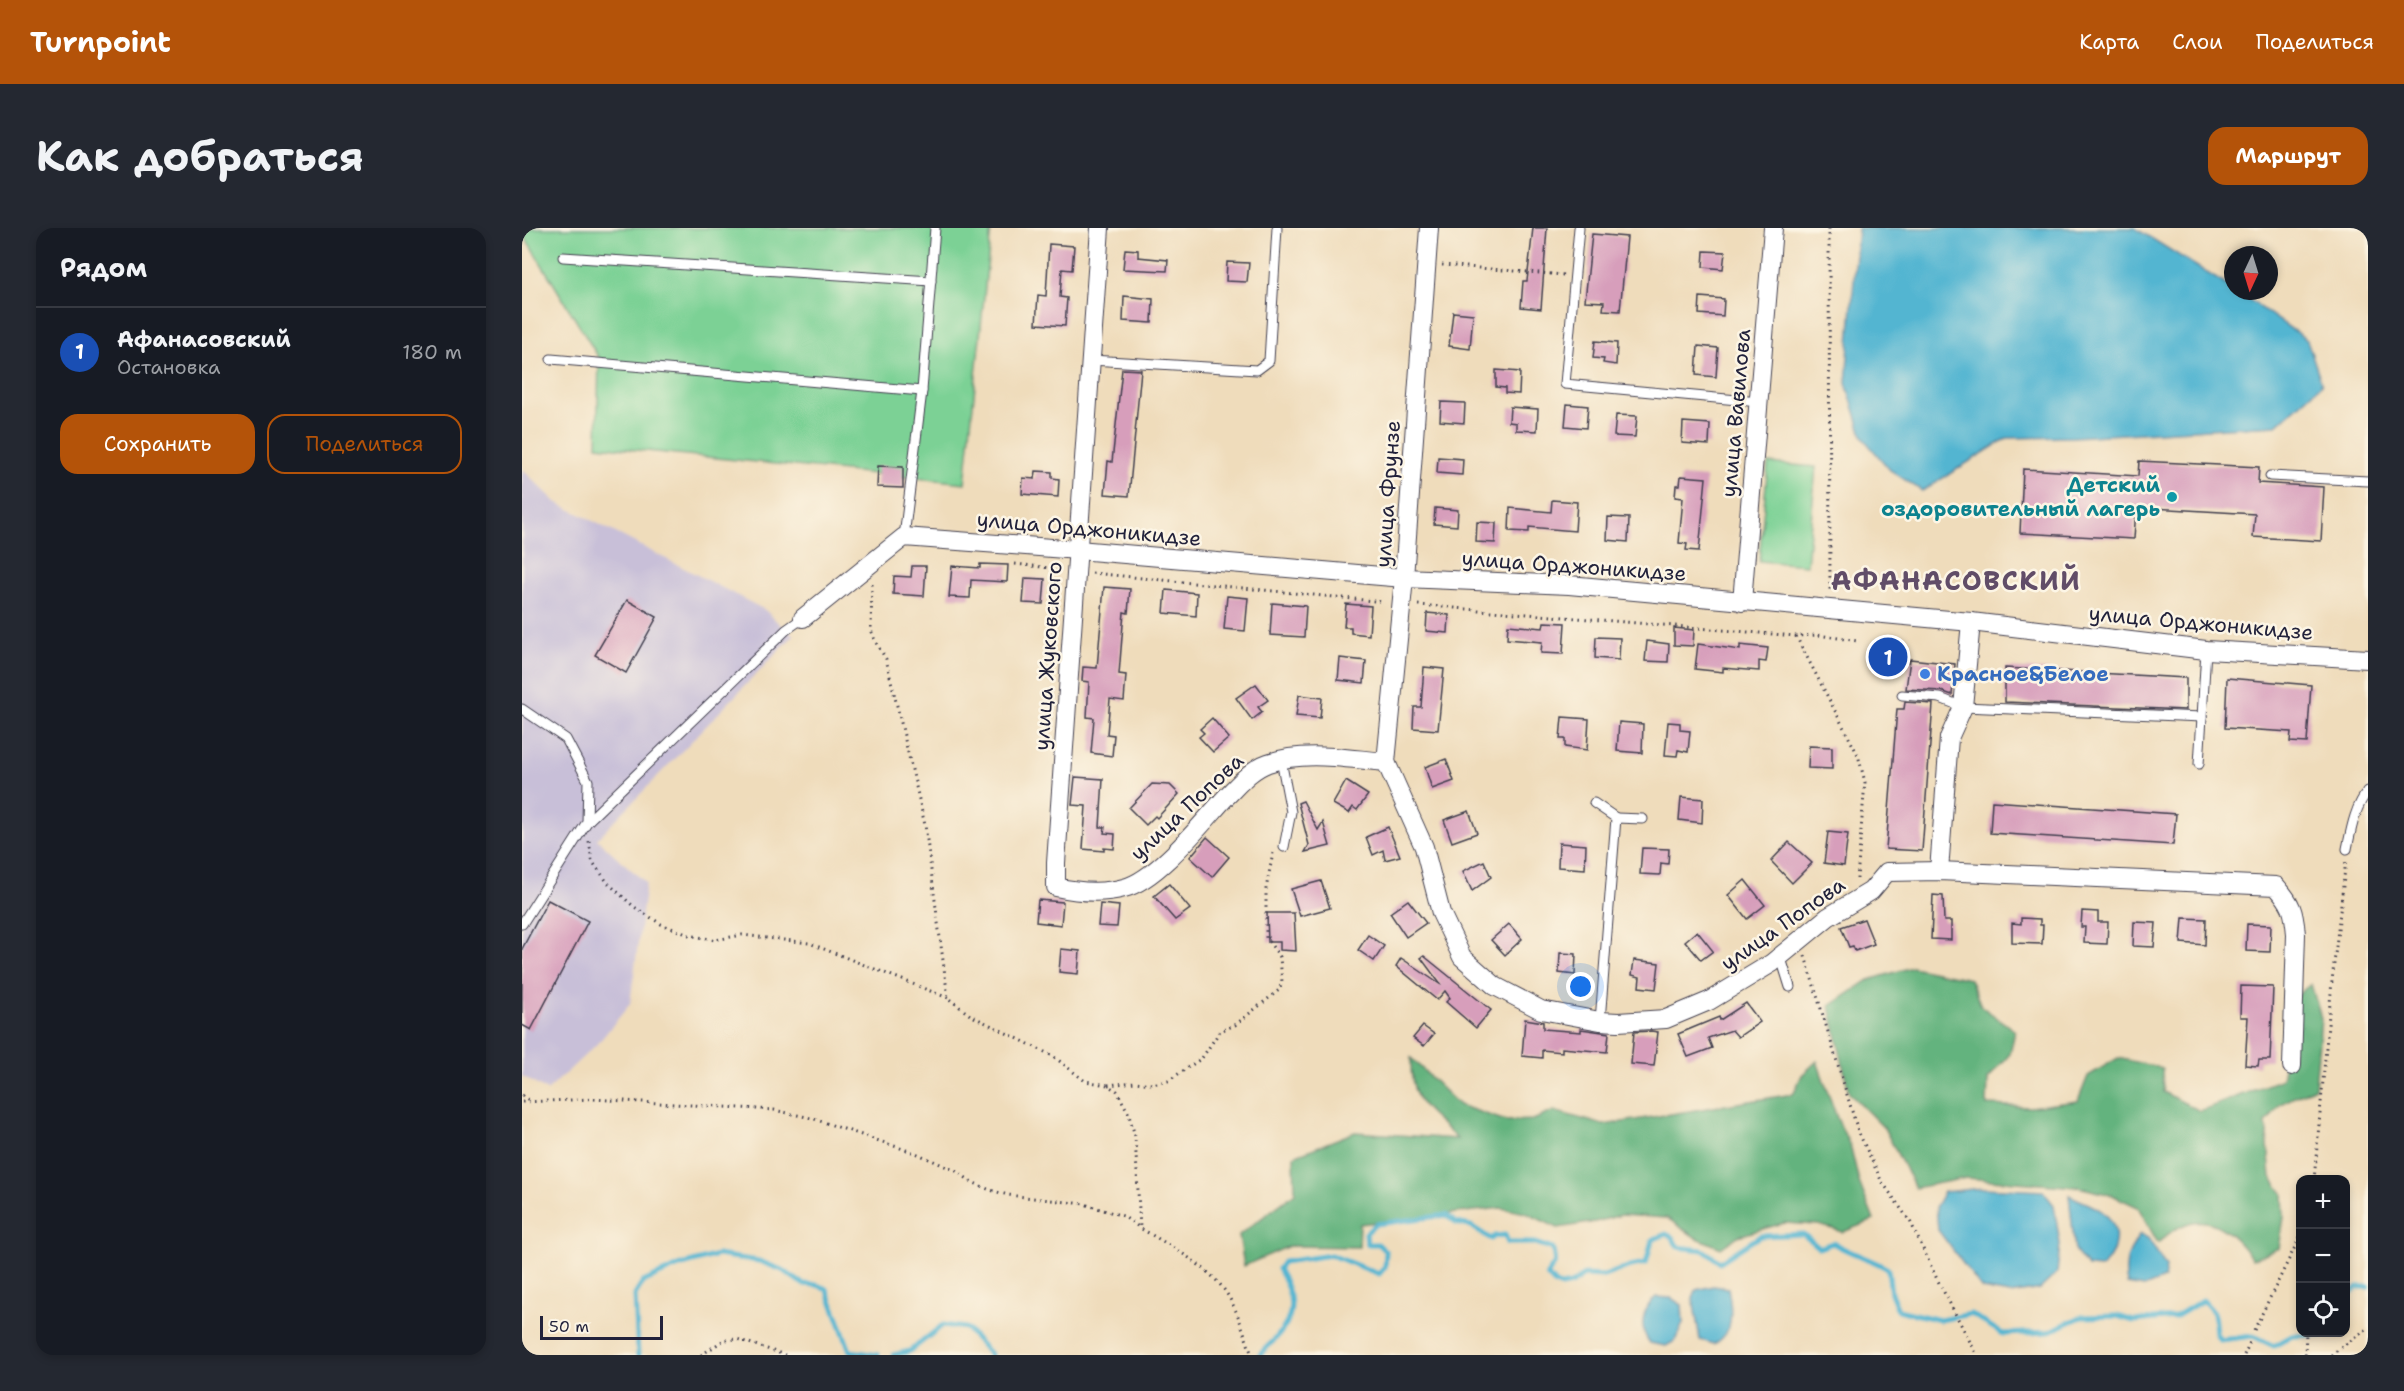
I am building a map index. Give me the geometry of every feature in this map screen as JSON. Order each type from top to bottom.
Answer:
[{"type":"street","name":"улица Жуковского","points":[[1055,873],[1100,228]]},
{"type":"street","name":"улица Фрунзе","points":[[1386,762],[1406,604],[1404,578],[1429,228]]},
{"type":"street","name":"улица Вавилова","points":[[1742,602],[1773,228]]},
{"type":"street","name":"улица Орджоникидзе","points":[[904,537],[1404,578],[1569,585],[1971,622],[2206,650],[2368,658]]},
{"type":"street","points":[[803,618],[904,537]]},
{"type":"street","points":[[1938,871],[1949,738],[1963,707],[1971,622]]},
{"type":"street","name":"улица Попова","points":[[1055,873],[1056,887],[1073,891],[1104,892],[1126,888],[1148,877],[1243,778],[1266,764],[1300,756],[1386,762],[1425,847],[1441,913],[1462,957],[1495,986],[1541,1010],[1618,1022],[1665,1019],[1709,1001],[1773,963],[1828,917],[1871,891],[1887,872],[1938,871],[2276,886],[2290,902],[2296,934],[2292,1065]]},
{"type":"lane","points":[[904,537],[922,391],[935,228]]},
{"type":"lane","points":[[1091,360],[1257,370],[1269,361],[1277,228]]},
{"type":"lane","points":[[1579,228],[1565,384],[1759,402]]},
{"type":"lane","points":[[563,257],[931,281]]},
{"type":"lane","points":[[551,359],[922,391]]},
{"type":"lane","points":[[2270,476],[2368,481]]},
{"type":"lane","points":[[522,924],[587,822],[786,630],[803,618]]},
{"type":"lane","points":[[2199,764],[2206,650]]},
{"type":"lane","points":[[1902,695],[1940,698],[1963,707],[2202,717]]},
{"type":"lane","points":[[522,709],[566,739],[588,781],[587,822]]},
{"type":"lane","points":[[1281,760],[1291,812],[1284,847]]},
{"type":"lane","points":[[2347,849],[2352,826],[2368,791]]},
{"type":"lane","points":[[1594,803],[1616,818],[1643,819]]},
{"type":"lane","points":[[1600,1021],[1616,818]]},
{"type":"lane","points":[[1780,955],[1790,987]]},
{"type":"path","points":[[1828,228],[1830,610]]},
{"type":"path","points":[[1426,264],[1575,276]]},
{"type":"path","points":[[1007,563],[1406,604],[1796,636],[1818,635],[1858,641]]},
{"type":"path","points":[[862,571],[872,582],[871,630],[886,659],[925,825],[948,998]]},
{"type":"path","points":[[1796,636],[1858,755],[1866,782],[1856,886]]},
{"type":"path","points":[[587,822],[592,861],[608,883],[633,906],[661,924],[689,935],[715,940],[741,935],[809,943],[948,998],[970,1015],[1053,1056],[1085,1081],[1107,1085],[1117,1090],[1128,1112],[1135,1136],[1140,1228]]},
{"type":"path","points":[[1107,1085],[1168,1082],[1202,1058],[1220,1031],[1235,1025],[1279,990],[1282,982],[1280,957],[1266,938],[1265,920],[1266,889],[1273,849]]},
{"type":"path","points":[[2314,1175],[2347,849]]},
{"type":"path","points":[[1810,949],[1805,954],[1858,1131],[1881,1180],[1911,1223],[1977,1355]]},
{"type":"path","points":[[522,1095],[530,1101]]},
{"type":"path","points":[[522,1102],[549,1103],[592,1099],[656,1101],[774,1110],[811,1118],[918,1154],[990,1190],[1008,1195],[1084,1204],[1123,1216],[1189,1257],[1225,1291],[1241,1324],[1252,1355]]},
{"type":"path","points":[[2254,1330],[2296,1247]]},
{"type":"path","points":[[2331,1355],[2368,1328]]},
{"type":"path","points":[[2306,1337],[2306,1355]]},
{"type":"path","points":[[701,1355],[724,1340],[737,1339],[785,1355]]},
{"type":"path","points":[[2244,1355],[2250,1342]]},
{"type":"shaded area","points":[[522,469],[556,502],[765,610],[794,635],[597,839],[646,883],[630,1004],[599,1042],[547,1091],[522,1076]]},
{"type":"green space","points":[[522,228],[991,228],[965,483],[597,446],[599,358],[522,232]]},
{"type":"green space","points":[[1768,463],[1816,467],[1807,565],[1759,561]]},
{"type":"green space","points":[[1912,967],[1970,979],[1981,1006],[2015,1031],[2010,1054],[1988,1079],[1987,1105],[2030,1107],[2078,1101],[2088,1076],[2118,1058],[2162,1068],[2163,1092],[2200,1111],[2282,1079],[2296,996],[2311,984],[2321,1018],[2315,1087],[2280,1104],[2266,1123],[2271,1177],[2283,1193],[2284,1217],[2279,1248],[2252,1259],[2231,1235],[2220,1227],[2197,1222],[2185,1224],[2172,1231],[2158,1243],[2138,1207],[2112,1195],[2078,1187],[1966,1178],[1915,1188],[1884,1128],[1849,1093],[1830,1006],[1869,980]]},
{"type":"green space","points":[[1411,1058],[1459,1105],[1506,1121],[1533,1120],[1554,1111],[1604,1125],[1793,1094],[1802,1075],[1817,1061],[1837,1118],[1851,1148],[1859,1182],[1874,1220],[1843,1232],[1819,1225],[1784,1223],[1738,1236],[1721,1248],[1695,1237],[1667,1218],[1621,1215],[1558,1228],[1526,1213],[1501,1208],[1360,1224],[1359,1247],[1289,1246],[1244,1266],[1239,1235],[1295,1193],[1294,1156],[1355,1132],[1457,1139],[1429,1113],[1417,1097]]},
{"type":"water","points":[[1858,228],[2135,228],[2224,284],[2224,300],[2250,300],[2307,340],[2322,384],[2277,425],[2073,437],[2007,438],[1922,491],[1890,470],[1863,438],[1846,383]]},
{"type":"water","points":[[1983,1188],[2043,1191],[2054,1205],[2060,1244],[2057,1273],[2040,1289],[2010,1294],[1982,1289],[1938,1230],[1936,1206],[1944,1192]]},
{"type":"water","points":[[2069,1195],[2092,1205],[2110,1219],[2115,1233],[2114,1248],[2101,1268],[2088,1267],[2075,1251]]},
{"type":"water","points":[[2140,1234],[2148,1238],[2166,1267],[2164,1279],[2144,1287],[2127,1284],[2126,1277],[2128,1258]]},
{"type":"water","points":[[1713,1286],[1728,1288],[1731,1312],[1726,1334],[1714,1344],[1700,1340],[1693,1299],[1696,1290]]},
{"type":"water","points":[[1656,1297],[1671,1298],[1682,1305],[1683,1323],[1675,1341],[1666,1346],[1650,1343],[1644,1331],[1643,1319],[1647,1307]]},
{"type":"building","points":[[1533,228],[1547,228],[1541,309],[1521,307],[1523,281],[1527,281]]},
{"type":"building","points":[[1592,234],[1627,237],[1620,311],[1603,310],[1604,302],[1585,301]]},
{"type":"building","points":[[1049,244],[1074,246],[1072,270],[1062,269],[1060,297],[1067,298],[1065,326],[1036,324],[1038,295],[1046,296]]},
{"type":"building","points":[[1125,249],[1138,250],[1138,257],[1168,260],[1167,271],[1123,269]]},
{"type":"building","points":[[1704,251],[1725,252],[1723,269],[1703,267]]},
{"type":"building","points":[[1227,262],[1249,263],[1247,282],[1226,281]]},
{"type":"building","points":[[1124,296],[1153,299],[1152,323],[1123,321]]},
{"type":"building","points":[[1700,297],[1724,299],[1723,316],[1699,314]]},
{"type":"building","points":[[1453,312],[1473,314],[1470,349],[1449,346]]},
{"type":"building","points":[[1595,341],[1617,343],[1616,365],[1603,363],[1604,359],[1593,358]]},
{"type":"building","points":[[1698,346],[1718,348],[1716,377],[1696,375]]},
{"type":"building","points":[[1122,369],[1141,370],[1129,496],[1105,494],[1108,461],[1112,462]]},
{"type":"building","points":[[1496,370],[1520,372],[1519,394],[1505,393],[1505,388],[1496,387]]},
{"type":"building","points":[[1441,402],[1465,403],[1464,423],[1440,421]]},
{"type":"building","points":[[1567,404],[1588,406],[1586,428],[1565,426]]},
{"type":"building","points":[[1510,407],[1538,409],[1537,431],[1516,430],[1516,423],[1509,422]]},
{"type":"building","points":[[1616,415],[1637,416],[1635,437],[1614,436]]},
{"type":"building","points":[[1683,422],[1710,424],[1709,445],[1682,443]]},
{"type":"building","points":[[1438,457],[1463,459],[1462,475],[1437,473]]},
{"type":"building","name":"Детский оздоровительный лагерь","points":[[2139,461],[2259,467],[2258,483],[2324,487],[2321,541],[2253,537],[2255,514],[2136,507],[2134,539],[2020,533],[2023,469],[2138,476]]},
{"type":"building","points":[[878,466],[903,467],[903,488],[877,487]]},
{"type":"building","points":[[1036,471],[1052,472],[1052,478],[1059,479],[1058,497],[1022,494],[1023,478],[1035,479]]},
{"type":"building","points":[[1681,476],[1706,478],[1699,551],[1686,550],[1687,544],[1679,543],[1683,498],[1675,497],[1676,485],[1680,485]]},
{"type":"building","points":[[1552,500],[1577,502],[1575,531],[1529,527],[1529,532],[1509,531],[1510,508],[1551,512]]},
{"type":"building","points":[[1435,508],[1458,510],[1457,526],[1434,524]]},
{"type":"building","points":[[1608,517],[1629,518],[1628,542],[1607,540]]},
{"type":"building","points":[[1477,522],[1496,523],[1495,543],[1476,542]]},
{"type":"building","points":[[980,564],[1008,565],[1007,582],[971,580],[970,598],[949,597],[952,566],[980,568]]},
{"type":"building","points":[[912,566],[926,566],[924,596],[893,594],[894,576],[911,577]]},
{"type":"building","points":[[1025,578],[1045,579],[1043,604],[1023,603]]},
{"type":"building","points":[[1104,587],[1130,589],[1128,613],[1124,612],[1119,674],[1126,675],[1124,701],[1110,699],[1107,734],[1114,735],[1112,756],[1091,753],[1094,718],[1087,717],[1089,682],[1082,681],[1083,667],[1097,668]]},
{"type":"building","points":[[1166,590],[1197,593],[1196,616],[1164,613]]},
{"type":"building","points":[[1227,596],[1248,598],[1245,631],[1224,629]]},
{"type":"building","points":[[627,600],[657,617],[626,673],[595,655]]},
{"type":"building","points":[[1272,603],[1306,606],[1304,637],[1270,635]]},
{"type":"building","points":[[1346,604],[1371,606],[1369,635],[1351,633],[1351,627],[1344,627]]},
{"type":"building","points":[[1427,613],[1449,615],[1448,633],[1426,631]]},
{"type":"building","points":[[1544,622],[1565,623],[1563,654],[1541,653],[1542,642],[1507,639],[1508,625],[1543,628]]},
{"type":"building","points":[[1674,628],[1694,630],[1693,646],[1674,645]]},
{"type":"building","points":[[1596,637],[1620,638],[1619,660],[1595,658]]},
{"type":"building","points":[[1647,641],[1669,644],[1668,662],[1645,661]]},
{"type":"building","points":[[1698,644],[1740,650],[1740,645],[1768,648],[1766,662],[1759,661],[1759,671],[1723,668],[1723,672],[1695,669]]},
{"type":"building","points":[[1340,658],[1366,661],[1364,683],[1338,680]]},
{"type":"building","points":[[1910,659],[1955,664],[1952,695],[1941,691],[1906,689]]},
{"type":"building","points":[[1424,667],[1444,669],[1438,730],[1413,728],[1414,707],[1421,707]]},
{"type":"building","points":[[2005,668],[2186,678],[2186,710],[2005,702]]},
{"type":"building","points":[[2227,678],[2311,685],[2307,743],[2290,742],[2291,732],[2225,728]]},
{"type":"building","points":[[1256,684],[1268,700],[1258,707],[1262,712],[1252,720],[1236,698]]},
{"type":"building","points":[[1299,695],[1322,698],[1320,718],[1296,716]]},
{"type":"building","points":[[1905,702],[1933,704],[1922,851],[1886,849],[1897,709],[1904,709]]},
{"type":"building","points":[[1562,717],[1589,719],[1587,750],[1565,747],[1565,739],[1560,739]]},
{"type":"building","points":[[1212,718],[1229,738],[1213,752],[1199,737],[1204,733],[1200,729]]},
{"type":"building","points":[[1619,722],[1643,724],[1642,753],[1617,751]]},
{"type":"building","points":[[1668,722],[1680,723],[1680,730],[1690,731],[1688,752],[1678,750],[1677,756],[1665,755]]},
{"type":"building","points":[[1809,746],[1832,747],[1832,769],[1808,768]]},
{"type":"building","points":[[1446,759],[1454,781],[1432,789],[1425,767]]},
{"type":"building","points":[[1075,777],[1103,779],[1100,827],[1105,827],[1104,833],[1115,834],[1114,849],[1104,848],[1104,851],[1083,849],[1086,806],[1072,805]]},
{"type":"building","points":[[1346,781],[1368,795],[1357,810],[1353,807],[1349,813],[1333,804]]},
{"type":"building","points":[[1152,784],[1170,785],[1179,794],[1157,818],[1155,816],[1146,825],[1129,808]]},
{"type":"building","points":[[1681,797],[1703,799],[1702,823],[1679,820]]},
{"type":"building","points":[[1303,801],[1318,830],[1323,822],[1330,846],[1305,852],[1309,845],[1298,803]]},
{"type":"building","points":[[1992,801],[2176,814],[2173,845],[1990,833]]},
{"type":"building","points":[[1469,811],[1477,833],[1452,842],[1444,820]]},
{"type":"building","points":[[1388,827],[1400,856],[1385,860],[1383,850],[1373,855],[1366,837]]},
{"type":"building","points":[[1828,832],[1848,834],[1844,866],[1824,863]]},
{"type":"building","points":[[1207,837],[1229,857],[1212,877],[1190,857]]},
{"type":"building","points":[[1789,842],[1812,863],[1792,883],[1771,861]]},
{"type":"building","points":[[1559,843],[1586,845],[1585,869],[1558,867]]},
{"type":"building","points":[[1642,848],[1669,849],[1668,864],[1661,863],[1660,875],[1640,874]]},
{"type":"building","points":[[1484,861],[1491,877],[1472,891],[1463,871]]},
{"type":"building","points":[[1745,880],[1765,905],[1747,919],[1728,895]]},
{"type":"building","points":[[1321,881],[1330,908],[1300,916],[1291,889]]},
{"type":"building","points":[[1169,884],[1190,909],[1175,920],[1154,896]]},
{"type":"building","points":[[1933,895],[1943,896],[1944,921],[1951,921],[1951,940],[1931,939]]},
{"type":"building","points":[[548,900],[588,921],[531,1030],[522,1025],[522,949]]},
{"type":"building","points":[[1038,900],[1063,902],[1061,925],[1036,922]]},
{"type":"building","points":[[1408,900],[1426,923],[1406,937],[1390,913]]},
{"type":"building","points":[[1100,904],[1119,906],[1117,927],[1098,926]]},
{"type":"building","points":[[2082,911],[2098,912],[2098,922],[2108,922],[2107,944],[2084,943],[2085,927],[2081,927]]},
{"type":"building","points":[[1267,913],[1294,913],[1296,951],[1280,950],[1280,942],[1268,942]]},
{"type":"building","points":[[2021,918],[2040,919],[2040,925],[2043,925],[2042,944],[2012,943],[2012,923],[2021,924]]},
{"type":"building","points":[[2183,918],[2206,919],[2205,945],[2181,943]]},
{"type":"building","points":[[1864,919],[1874,944],[1855,951],[1853,946],[1849,947],[1841,927]]},
{"type":"building","points":[[2134,922],[2156,923],[2154,947],[2133,946]]},
{"type":"building","points":[[1509,924],[1522,939],[1505,955],[1491,940]]},
{"type":"building","points":[[2247,924],[2271,925],[2270,952],[2246,951]]},
{"type":"building","points":[[1697,931],[1713,951],[1701,960],[1685,941]]},
{"type":"building","points":[[1368,935],[1384,946],[1374,961],[1358,950]]},
{"type":"building","points":[[1061,949],[1080,951],[1078,974],[1059,972]]},
{"type":"building","points":[[1560,953],[1576,954],[1575,975],[1559,973]]},
{"type":"building","points":[[1424,956],[1491,1010],[1476,1028],[1446,1002],[1450,998],[1445,991],[1437,1000],[1396,966],[1401,958],[1441,985],[1421,958]]},
{"type":"building","points":[[1634,960],[1659,963],[1656,989],[1639,987],[1640,977],[1632,975]]},
{"type":"building","points":[[2241,986],[2273,987],[2270,1060],[2259,1060],[2258,1066],[2245,1065],[2248,1017],[2240,1017]]},
{"type":"building","points":[[1746,1003],[1760,1022],[1738,1037],[1732,1030],[1708,1038],[1712,1048],[1688,1057],[1678,1034],[1719,1017],[1720,1020]]},
{"type":"building","points":[[1525,1019],[1543,1022],[1543,1029],[1581,1032],[1581,1029],[1609,1033],[1607,1052],[1562,1048],[1562,1052],[1542,1050],[1542,1058],[1522,1056]]},
{"type":"building","points":[[1423,1026],[1434,1034],[1424,1046],[1413,1038]]},
{"type":"building","points":[[1634,1032],[1658,1032],[1654,1066],[1631,1064]]},
{"type":"waterway","points":[[1260,1355],[1288,1321],[1290,1295],[1278,1269],[1283,1262],[1331,1255],[1379,1274],[1385,1267],[1386,1252],[1378,1244],[1367,1244],[1366,1233],[1376,1224],[1446,1215],[1456,1223],[1471,1226],[1491,1239],[1505,1235],[1508,1243],[1535,1243],[1553,1249],[1555,1263],[1547,1275],[1555,1284],[1561,1286],[1571,1284],[1584,1275],[1604,1276],[1630,1266],[1646,1263],[1652,1240],[1666,1234],[1672,1237],[1678,1247],[1703,1250],[1720,1262],[1760,1236],[1803,1234],[1819,1248],[1833,1243],[1888,1269],[1891,1293],[1898,1310],[1940,1320],[1971,1314],[2003,1334],[2048,1332],[2081,1317],[2117,1316],[2134,1321],[2175,1317],[2203,1300],[2214,1313],[2216,1333],[2220,1340],[2253,1336],[2274,1346],[2296,1336]]},
{"type":"waterway","points":[[638,1355],[635,1295],[643,1282],[679,1266],[717,1255],[759,1261],[782,1270],[803,1284],[817,1285],[827,1289],[850,1351],[878,1355]]},
{"type":"waterway","points":[[2350,1294],[2358,1287],[2368,1287]]},
{"type":"waterway","points":[[893,1355],[910,1351],[943,1325],[966,1328],[991,1355]]},
{"type":"place","name":"Детский оздоровительный лагерь","points":[[2172,497]]},
{"type":"place","name":"Афанасовский","points":[[1888,657]]},
{"type":"place","name":"Красное&Белое","points":[[1925,674]]},
{"type":"district","name":"АФАНАСОВСКИЙ","points":[[1956,581]]}]
